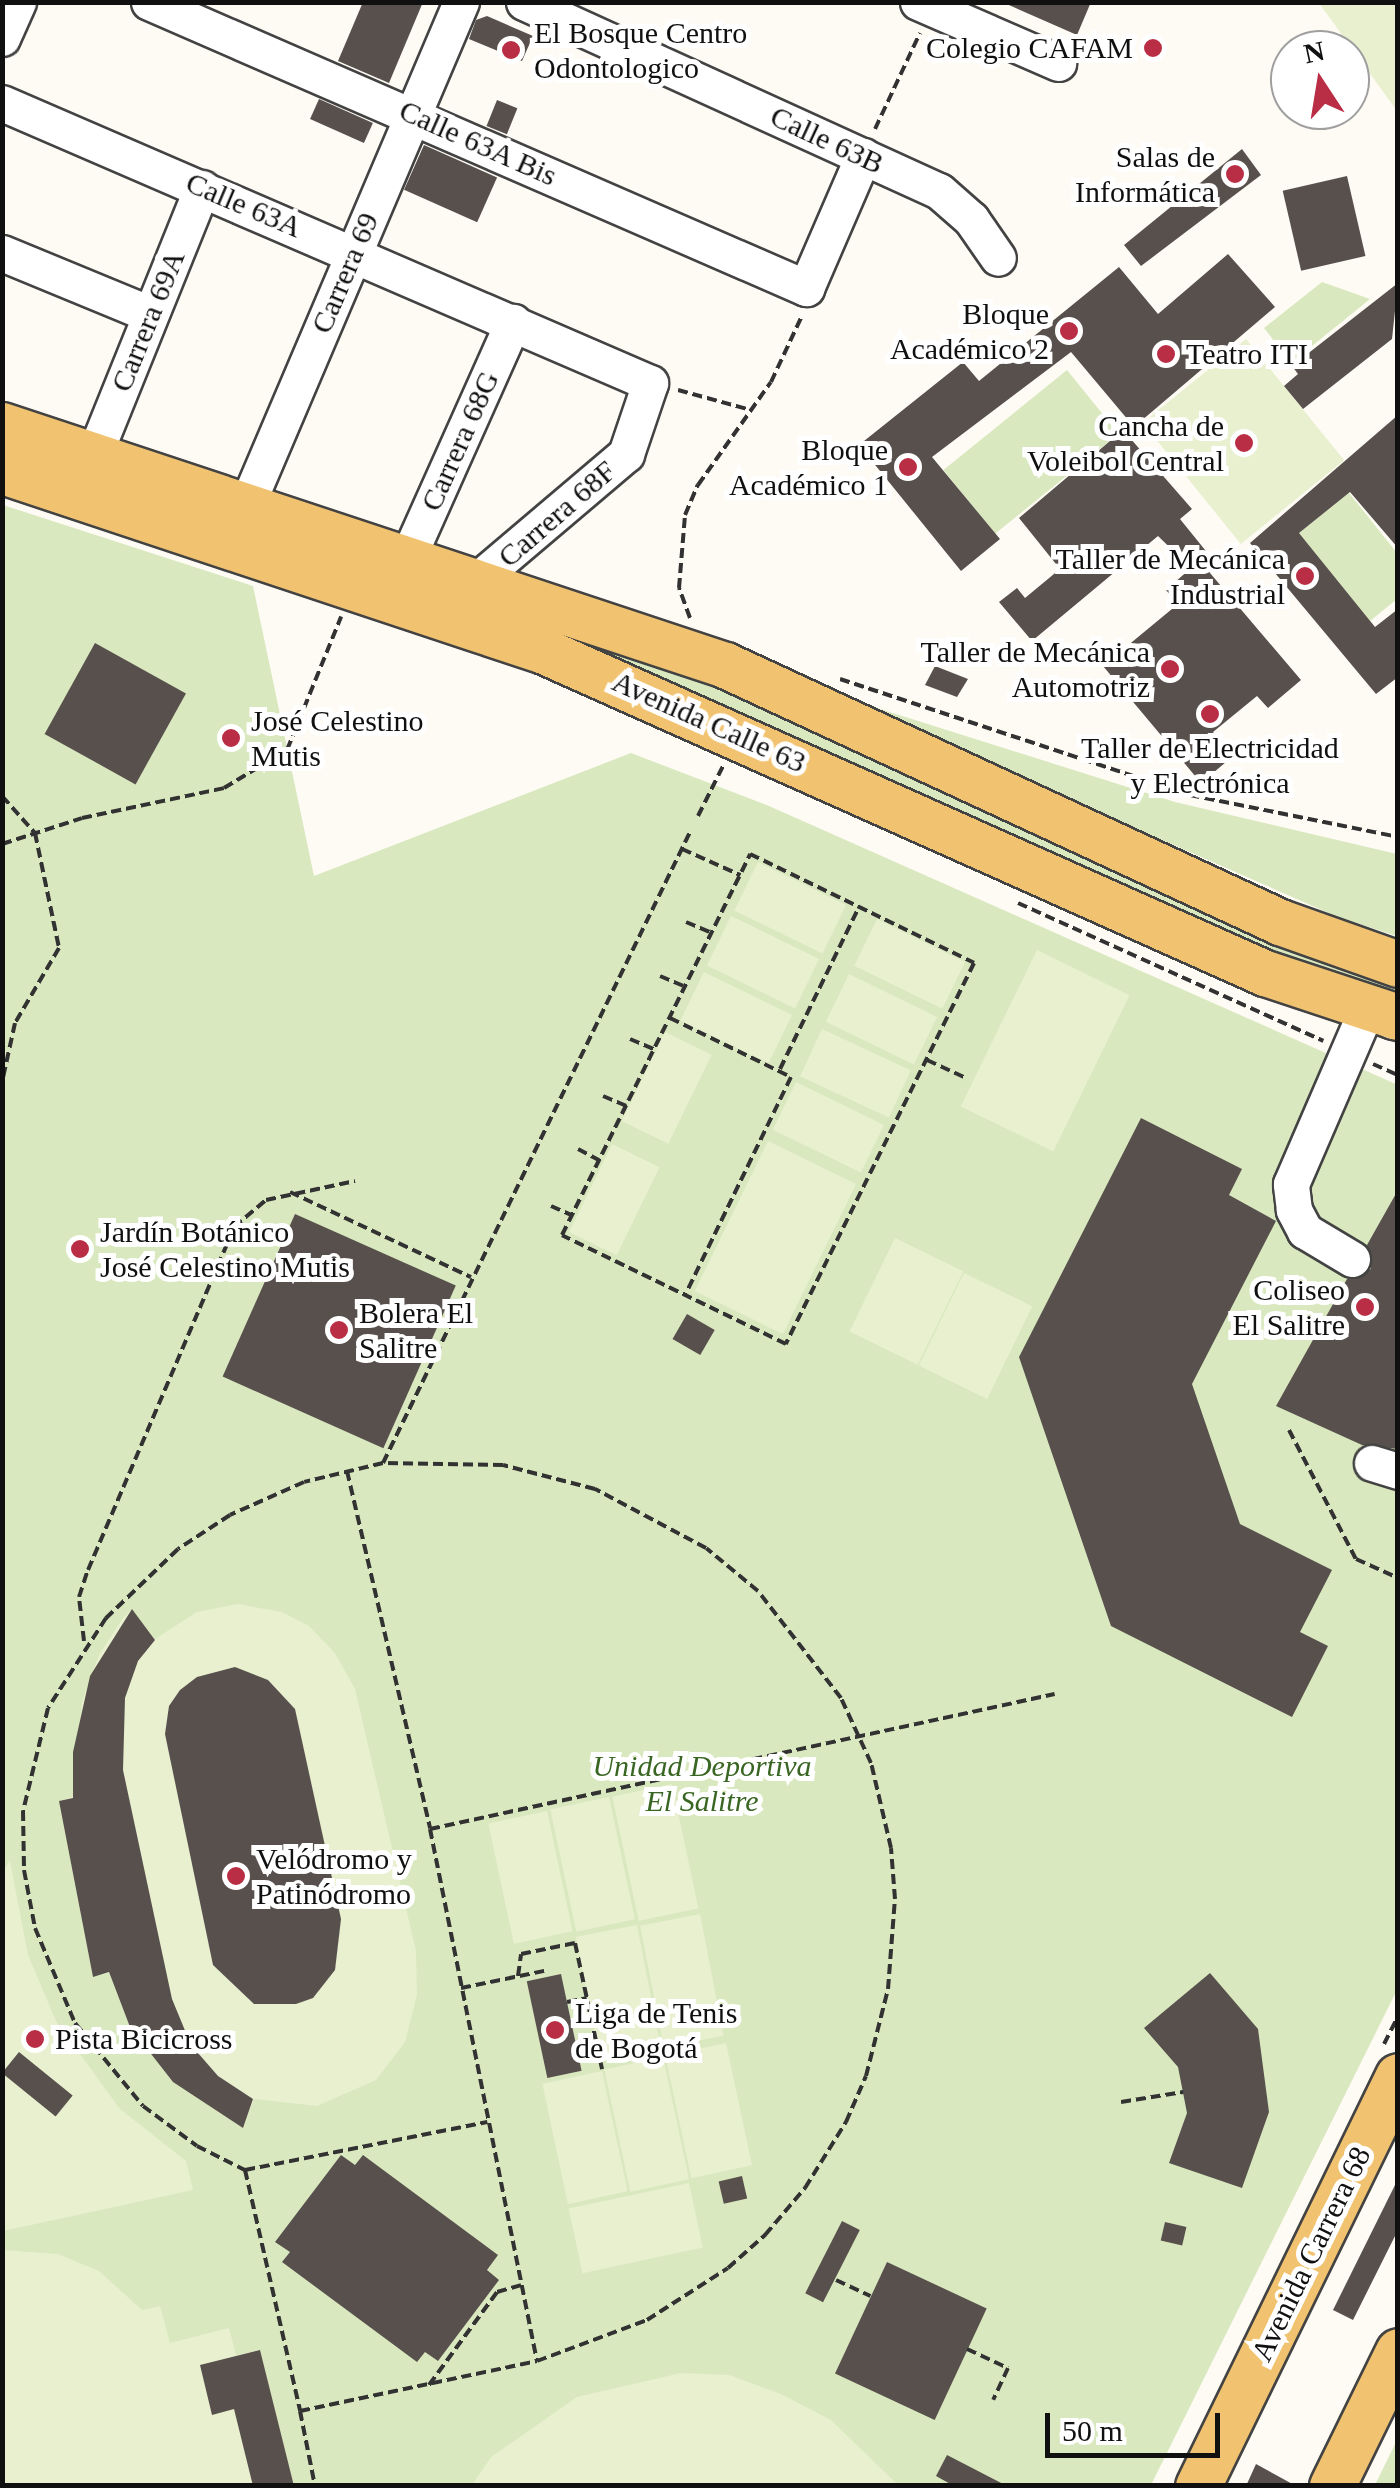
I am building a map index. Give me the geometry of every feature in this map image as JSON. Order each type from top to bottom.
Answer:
[{"type":"main road","name":"Avenida Calle 63","points":[[2,425],[94,455],[238,525],[354,588],[588,669],[1264,973],[1387,1016]]},
{"type":"main road","name":"Avenida Calle 63","points":[[2,471],[407,559],[760,679],[1280,922],[1398,964]]},
{"type":"main road","name":"Avenida Carrera 68","points":[[1198,2486],[1398,2076]]},
{"type":"main road","points":[[1332,2486],[1398,2351]]},
{"type":"street","points":[[2,38],[18,2]]},
{"type":"street","name":"Calle 63A Bis","points":[[149,2],[414,114],[806,288]]},
{"type":"street","name":"Carrera 69","points":[[238,525],[461,2]]},
{"type":"street","name":"Calle 63B","points":[[524,2],[939,192],[971,219],[998,258]]},
{"type":"street","points":[[925,5],[1058,63]]},
{"type":"street","name":"Calle 63A","points":[[2,103],[650,383]]},
{"type":"street","points":[[806,288],[863,156]]},
{"type":"street","name":"Carrera 69A","points":[[94,455],[202,188]]},
{"type":"street","points":[[2,253],[150,314]]},
{"type":"street","name":"Carrera 68G","points":[[407,559],[512,322]]},
{"type":"street","name":"Carrera 68F","points":[[475,582],[626,454],[650,383]]},
{"type":"street","points":[[1352,1259],[1313,1239],[1291,1198],[1294,1174],[1348,1052],[1387,1016]]},
{"type":"path","points":[[863,156],[925,5]]},
{"type":"path","points":[[696,635],[678,588],[685,515],[800,322],[806,288]]},
{"type":"path","points":[[650,383],[751,410]]},
{"type":"path","points":[[2,844],[224,788],[287,750],[354,588]]},
{"type":"path","points":[[830,676],[1190,795],[1398,838]]},
{"type":"path","points":[[705,758],[741,775]]},
{"type":"path","points":[[698,816],[723,766]]},
{"type":"path","points":[[2,796],[35,833],[59,948],[15,1023],[2,1082]]},
{"type":"path","points":[[384,1462],[691,830]]},
{"type":"path","points":[[682,850],[740,875]]},
{"type":"path","points":[[750,854],[974,964],[786,1344],[562,1234],[740,875],[750,854]]},
{"type":"path","points":[[1002,896],[1398,1075]]},
{"type":"path","points":[[779,1071],[859,907]]},
{"type":"path","points":[[686,922],[712,933]]},
{"type":"path","points":[[660,976],[685,987]]},
{"type":"path","points":[[670,1018],[791,1076],[685,1295]]},
{"type":"path","points":[[630,1038],[654,1048]]},
{"type":"path","points":[[927,1060],[966,1078]]},
{"type":"path","points":[[603,1096],[626,1106]]},
{"type":"path","points":[[578,1149],[599,1160]]},
{"type":"path","points":[[85,1644],[78,1619],[84,1583],[221,1254],[248,1210],[290,1192],[356,1181]]},
{"type":"path","points":[[290,1192],[471,1277]]},
{"type":"path","points":[[551,1206],[572,1215]]},
{"type":"path","points":[[1289,1430],[1356,1558],[1398,1578]]},
{"type":"path","points":[[300,2410],[537,2362],[647,2320],[728,2268],[805,2188],[846,2122],[878,2032],[895,1936],[891,1848],[860,1736],[803,1642],[758,1591],[648,1512],[595,1488],[502,1465],[384,1462],[347,1470],[230,1515],[178,1549],[85,1644],[48,1708],[30,1764],[24,1870],[35,1928],[52,1978],[103,2064],[143,2106],[197,2146],[245,2170],[487,2122]]},
{"type":"path","points":[[347,1470],[430,1829],[537,2362]]},
{"type":"path","points":[[430,1829],[1055,1694]]},
{"type":"path","points":[[518,1976],[522,1954],[575,1942],[602,2068]]},
{"type":"path","points":[[461,1988],[544,1971]]},
{"type":"path","points":[[567,2002],[587,1998]]},
{"type":"path","points":[[579,2059],[599,2055]]},
{"type":"path","points":[[1121,2102],[1183,2092]]},
{"type":"path","points":[[245,2170],[315,2486]]},
{"type":"path","points":[[836,2280],[870,2296]]},
{"type":"path","points":[[428,2385],[497,2292],[521,2285]]},
{"type":"path","points":[[966,2350],[1008,2368],[993,2400]]},
{"type":"green space","points":[[1319,3],[1397,3],[1397,111],[1370,74],[1370,30],[1338,30]]},
{"type":"green space","points":[[1322,282],[1370,299],[1291,363],[1264,328]]},
{"type":"green space","points":[[1246,339],[1344,460],[1241,544],[1143,423]]},
{"type":"green space","points":[[1067,370],[1119,434],[995,534],[943,470]]},
{"type":"green space","points":[[1349,493],[1397,553],[1397,599],[1370,621],[1299,533]]},
{"type":"green space","name":"Unidad Deportiva El Salitre","points":[[3,505],[253,586],[314,876],[631,753],[769,806],[1398,1085],[1397,1990],[1151,2485],[3,2486]]},
{"type":"green space","points":[[273,529],[634,645],[1397,975],[1397,991],[1263,956]]},
{"type":"green space","points":[[820,690],[1175,802],[1397,854],[1397,936],[1338,917]]},
{"type":"green space","points":[[758,862],[846,905],[822,953],[734,911]]},
{"type":"green space","points":[[731,916],[819,959],[795,1008],[707,965]]},
{"type":"green space","points":[[877,919],[965,962],[942,1009],[854,966]]},
{"type":"green space","points":[[1037,950],[1130,995],[1053,1152],[961,1106]]},
{"type":"green space","points":[[704,972],[792,1015],[768,1063],[680,1021]]},
{"type":"green space","points":[[849,974],[937,1017],[914,1065],[826,1022]]},
{"type":"green space","points":[[822,1029],[911,1070],[889,1118],[800,1076]]},
{"type":"green space","points":[[665,1032],[712,1055],[668,1144],[622,1121]]},
{"type":"green space","points":[[796,1082],[884,1125],[861,1173],[773,1130]]},
{"type":"green space","points":[[768,1141],[856,1184],[783,1334],[695,1291]]},
{"type":"green space","points":[[612,1144],[660,1167],[617,1255],[569,1232]]},
{"type":"green space","points":[[895,1238],[963,1271],[918,1365],[849,1331]]},
{"type":"green space","points":[[964,1273],[1032,1306],[987,1399],[919,1366]]},
{"type":"green space","name":"Velódromo y Patinódromo","points":[[238,1604],[282,1612],[309,1626],[335,1653],[355,1689],[416,1951],[417,1995],[405,2042],[376,2080],[317,2106],[254,2099],[243,2128],[173,2082],[130,2027],[109,1973],[93,1977],[59,1801],[73,1797],[82,1702],[99,1655],[123,1618],[132,1609],[155,1639],[197,1612]]},
{"type":"green space","points":[[672,1784],[698,1908],[639,1921],[612,1797]]},
{"type":"green space","points":[[609,1797],[635,1919],[576,1932],[550,1809]]},
{"type":"green space","points":[[547,1811],[573,1931],[514,1944],[488,1823]]},
{"type":"green space","name":"Pista Bicicross","points":[[10,1861],[28,1955],[56,2021],[120,2109],[186,2161],[193,2190],[3,2231],[2,1872]]},
{"type":"green space","points":[[700,1914],[724,2036],[664,2047],[640,1926]]},
{"type":"green space","points":[[637,1925],[661,2049],[600,2061],[576,1937]]},
{"type":"green space","points":[[726,2043],[752,2165],[691,2178],[665,2056]]},
{"type":"green space","points":[[663,2057],[689,2179],[630,2192],[604,2069]]},
{"type":"green space","points":[[602,2071],[628,2191],[568,2204],[542,2084]]},
{"type":"green space","points":[[689,2183],[703,2248],[582,2273],[569,2209]]},
{"type":"green space","points":[[2,2250],[58,2254],[99,2271],[142,2310],[160,2306],[170,2343],[229,2328],[236,2355],[260,2350],[294,2485],[3,2485]]},
{"type":"green space","points":[[681,2373],[729,2375],[781,2394],[831,2420],[898,2485],[472,2485],[491,2457],[577,2397]]},
{"type":"green space","points":[[1397,2440],[1397,2485],[1375,2485]]},
{"type":"building","points":[[363,2],[423,2],[389,83],[338,61]]},
{"type":"building","points":[[1002,2],[1091,2],[1077,35]]},
{"type":"building","name":"El Bosque Centro Odontologico","points":[[487,16],[533,36],[522,61],[469,39],[476,20]]},
{"type":"building","points":[[319,99],[373,123],[364,143],[310,119]]},
{"type":"building","points":[[497,100],[517,108],[507,134],[487,126]]},
{"type":"building","points":[[424,145],[497,178],[477,222],[404,190]]},
{"type":"building","points":[[1242,149],[1261,175],[1141,266],[1124,245]]},
{"type":"building","points":[[1347,176],[1365,256],[1301,271],[1283,191]]},
{"type":"building","points":[[1228,254],[1275,307],[1134,427],[1071,352],[932,457],[1000,539],[961,571],[859,445],[963,362],[979,381],[1119,267],[1158,314]]},
{"type":"building","points":[[1398,283],[1392,339],[1303,409],[1284,386],[1298,374],[1292,366]]},
{"type":"building","points":[[1398,415],[1398,548],[1350,492],[1299,533],[1375,627],[1398,609],[1398,677],[1376,694],[1250,543]]},
{"type":"building","points":[[1123,430],[1192,509],[1180,519],[1218,566],[1210,573],[1301,680],[1268,708],[1257,696],[1213,732],[1232,757],[1201,783],[1103,666],[1178,604],[1166,590],[1191,568],[1158,536],[1032,641],[999,602],[1017,588],[1025,598],[1060,569],[1019,518]]},
{"type":"building","points":[[95,643],[186,693],[136,784],[45,734]]},
{"type":"building","points":[[935,666],[968,679],[957,697],[925,685]]},
{"type":"building","points":[[1141,1118],[1242,1169],[1229,1195],[1276,1221],[1192,1384],[1240,1524],[1332,1570],[1300,1632],[1328,1646],[1292,1717],[1111,1626],[1019,1357]]},
{"type":"building","name":"Coliseo El Salitre","points":[[1398,1190],[1398,1449],[1362,1445],[1276,1406],[1347,1279],[1371,1269],[1367,1245]]},
{"type":"building","name":"Bolera El Salitre","points":[[295,1214],[456,1286],[383,1448],[223,1377]]},
{"type":"building","points":[[687,1314],[715,1330],[700,1355],[672,1339]]},
{"type":"building","points":[[132,1609],[155,1640],[138,1661],[125,1698],[123,1770],[172,1999],[191,2045],[218,2076],[253,2099],[243,2128],[173,2082],[130,2027],[109,1972],[93,1977],[59,1801],[73,1798],[73,1752],[90,1676]]},
{"type":"building","points":[[235,1667],[268,1680],[295,1709],[341,1919],[335,1970],[313,1998],[296,2004],[254,2004],[213,1965],[165,1734],[169,1706],[180,1690],[197,1677]]},
{"type":"building","points":[[1210,1973],[1258,2029],[1269,2112],[1242,2188],[1169,2163],[1187,2113],[1178,2067],[1144,2028]]},
{"type":"building","name":"Liga de Tenis de Bogotá","points":[[561,1974],[582,2071],[547,2078],[527,1981]]},
{"type":"building","points":[[19,2052],[73,2095],[56,2116],[2,2073]]},
{"type":"building","points":[[341,2155],[355,2165],[363,2155],[498,2255],[487,2270],[499,2280],[438,2361],[425,2352],[417,2362],[282,2262],[290,2252],[275,2242]]},
{"type":"building","points":[[742,2176],[747,2198],[724,2204],[719,2181]]},
{"type":"building","points":[[1398,2179],[1398,2230],[1353,2320],[1333,2310]]},
{"type":"building","points":[[842,2221],[860,2230],[823,2302],[805,2293]]},
{"type":"building","points":[[1165,2222],[1186,2227],[1182,2245],[1161,2241]]},
{"type":"building","points":[[887,2262],[987,2308],[935,2420],[835,2373]]},
{"type":"building","points":[[260,2350],[294,2486],[253,2486],[234,2409],[212,2415],[200,2365]]},
{"type":"building","points":[[947,2455],[1007,2486],[954,2486],[936,2476]]},
{"type":"building","points":[[1256,2464],[1296,2486],[1246,2486]]},
{"type":"place","name":"Colegio CAFAM","points":[[1153,48]]},
{"type":"place","name":"El Bosque Centro Odontologico","points":[[511,50]]},
{"type":"place","name":"Salas de Informática","points":[[1235,174]]},
{"type":"place","name":"Bloque Académico 2","points":[[1069,331]]},
{"type":"place","name":"Teatro ITI","points":[[1166,354]]},
{"type":"place","name":"Cancha de Voleibol Central","points":[[1244,443]]},
{"type":"place","name":"Bloque Académico 1","points":[[908,467]]},
{"type":"place","name":"Taller de Mecánica Industrial","points":[[1305,576]]},
{"type":"place","name":"Taller de Mecánica Automotriz","points":[[1170,669]]},
{"type":"place","name":"Taller de Electricidad y Electrónica","points":[[1210,714]]},
{"type":"place","name":"José Celestino Mutis","points":[[231,738]]},
{"type":"place","name":"Jardín Botánico José Celestino Mutis","points":[[80,1249]]},
{"type":"place","name":"Coliseo El Salitre","points":[[1365,1307]]},
{"type":"place","name":"Bolera El Salitre","points":[[339,1330]]},
{"type":"place","name":"Velódromo y Patinódromo","points":[[236,1876]]},
{"type":"place","name":"Liga de Tenis de Bogotá","points":[[555,2030]]},
{"type":"place","name":"Pista Bicicross","points":[[35,2039]]}]
